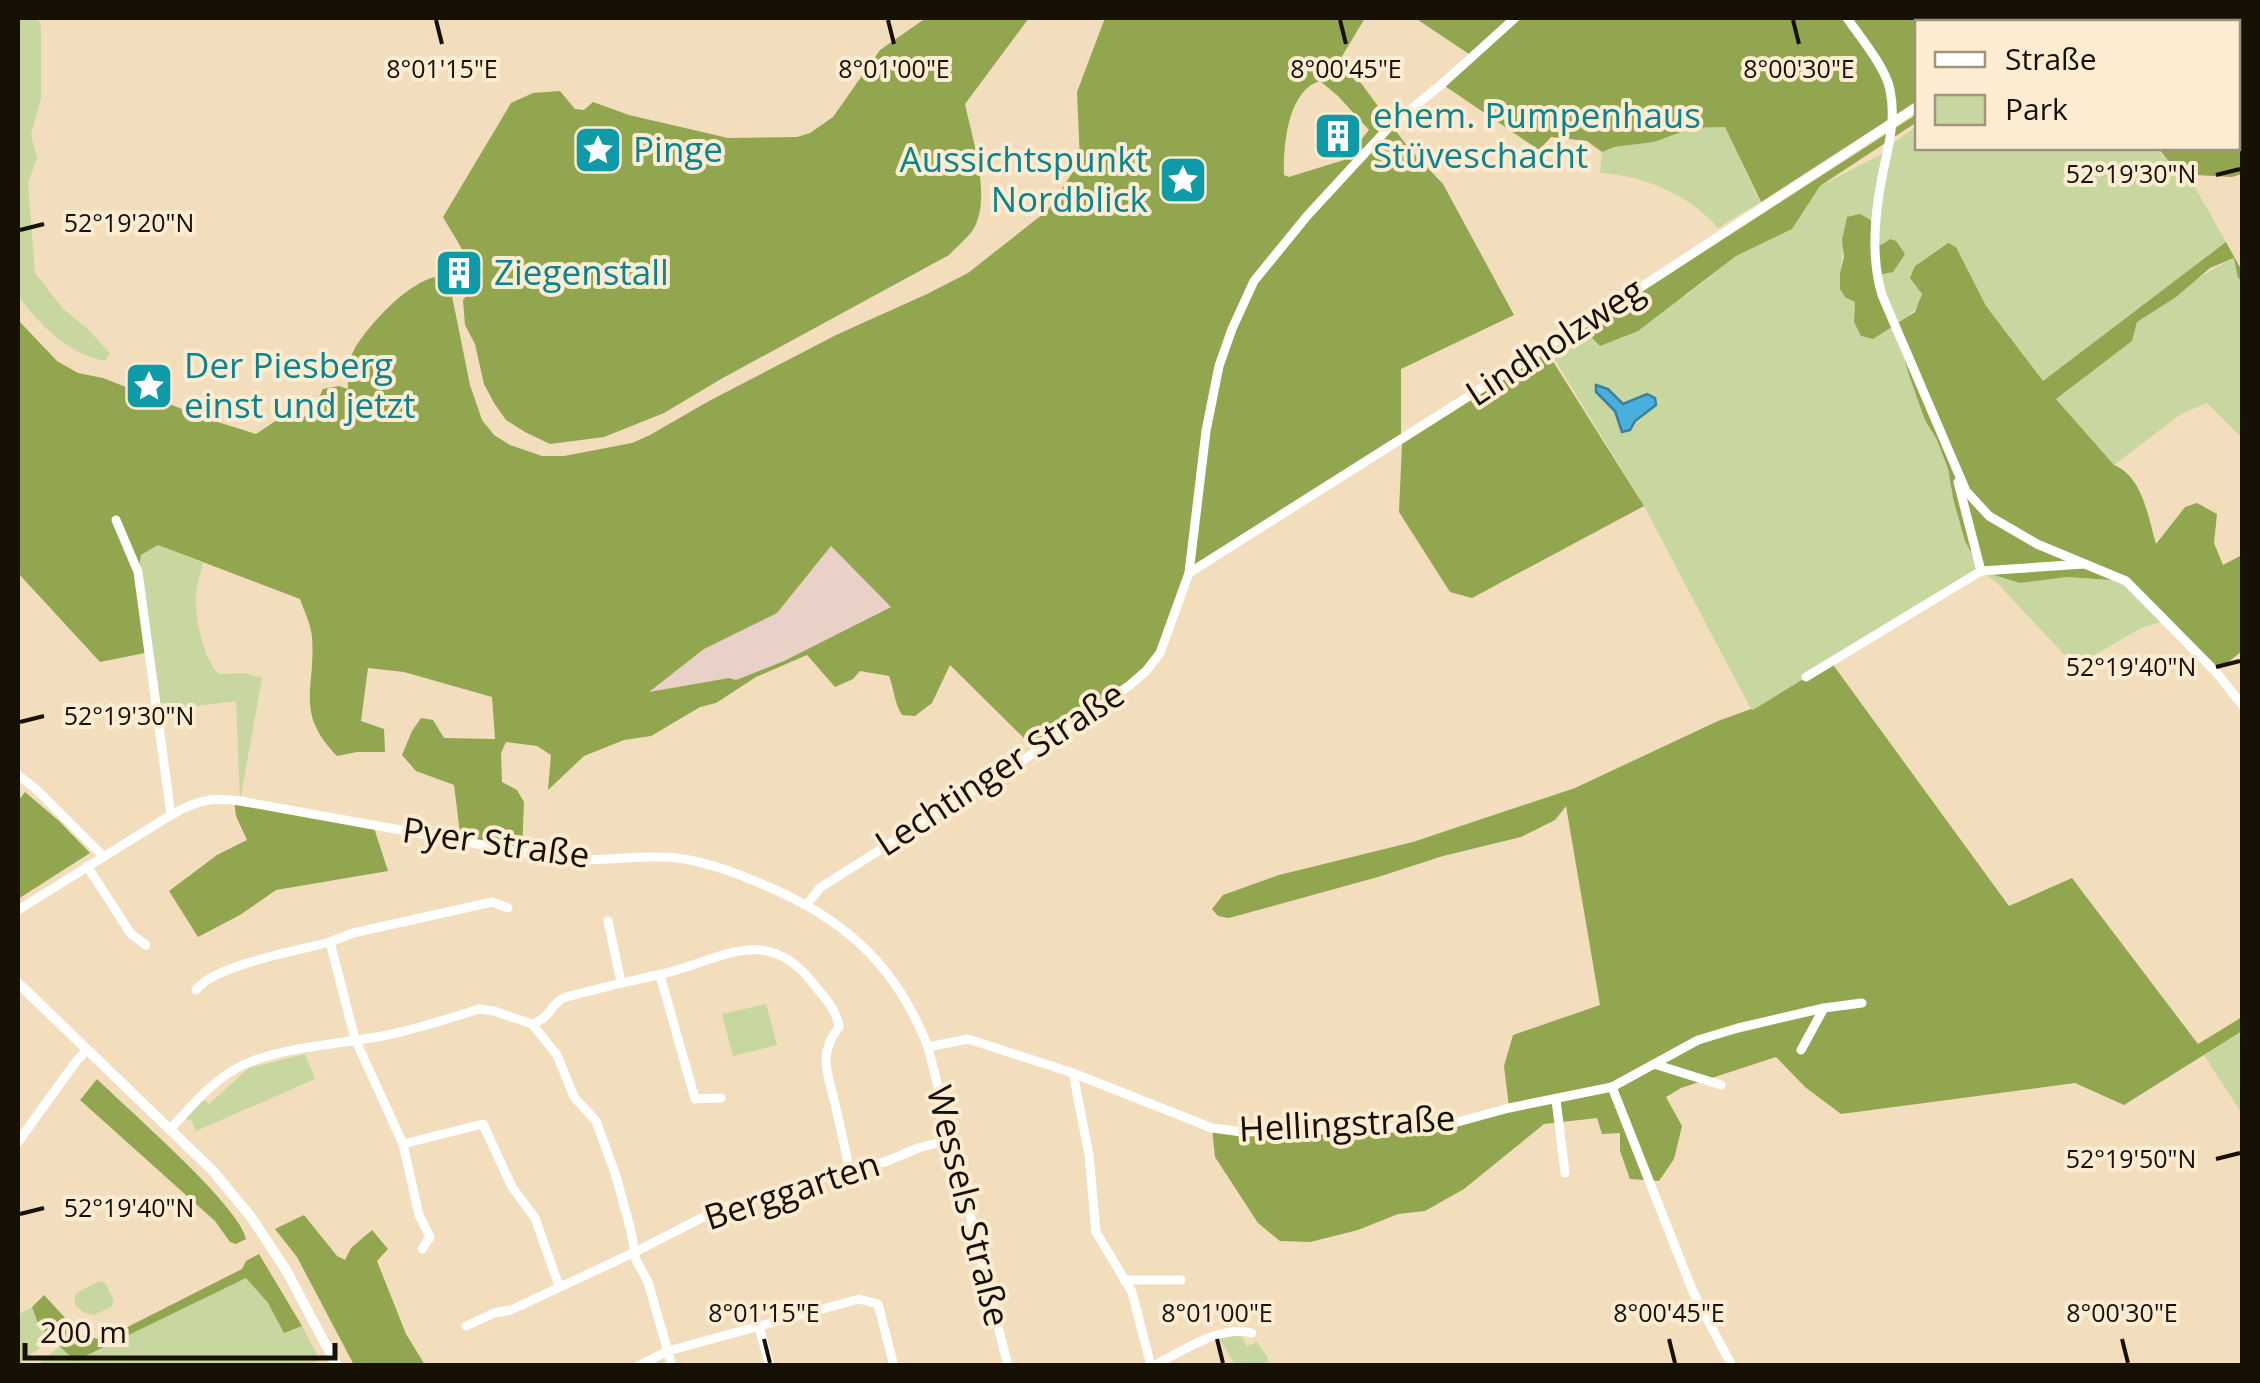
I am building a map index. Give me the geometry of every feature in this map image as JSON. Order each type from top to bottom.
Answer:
[{"type":"street","name":"Lechtinger Straße","points":[[807,904],[822,887],[1037,751],[1146,671],[1160,653],[1189,573],[1218,366],[1254,280],[1390,126],[1515,18]]},
{"type":"street","points":[[1847,18],[1890,87],[1894,122],[1876,227],[1876,275],[1966,491],[1989,516],[2036,544],[2126,581],[2216,672],[2242,705]]},
{"type":"street","name":"Lindholzweg","points":[[1189,573],[1632,293],[1915,108]]},
{"type":"street","points":[[1956,470],[1982,571]]},
{"type":"street","points":[[116,520],[138,572],[171,815]]},
{"type":"street","points":[[1806,677],[1982,571],[2086,564]]},
{"type":"street","points":[[18,775],[103,856]]},
{"type":"street","name":"Pyer Straße","points":[[18,910],[171,815],[208,798],[560,859],[673,857],[729,870],[830,918],[870,951],[902,992],[928,1047]]},
{"type":"street","points":[[87,866],[131,934],[146,945]]},
{"type":"street","points":[[196,990],[202,981],[228,969],[330,942],[353,932],[492,902],[508,908]]},
{"type":"street","points":[[608,921],[621,982]]},
{"type":"street","points":[[330,942],[354,1039],[403,1144],[418,1216],[430,1237],[422,1249]]},
{"type":"street","points":[[532,1024],[544,1020],[561,999],[733,953],[760,949],[780,953],[802,968],[836,1013],[839,1027],[827,1043],[824,1069],[849,1169]]},
{"type":"street","points":[[660,975],[694,1099],[721,1098]]},
{"type":"street","points":[[18,983],[212,1171],[266,1238],[308,1307],[337,1366]]},
{"type":"street","name":"Hellingstraße","points":[[928,1047],[968,1039],[1073,1073],[1212,1128],[1242,1132],[1424,1127],[1612,1088],[1698,1040],[1824,1008],[1862,1004]]},
{"type":"street","points":[[1801,1050],[1824,1008]]},
{"type":"street","points":[[170,1129],[210,1085],[244,1064],[264,1058],[382,1036],[479,1009],[494,1010],[532,1024],[558,1055],[574,1097],[596,1120],[616,1176],[636,1260],[648,1282],[672,1366]]},
{"type":"street","name":"Wessels Straße","points":[[928,1047],[1008,1366]]},
{"type":"street","points":[[18,1142],[86,1050]]},
{"type":"street","points":[[1654,1064],[1721,1085]]},
{"type":"street","points":[[1073,1073],[1090,1156],[1096,1232],[1132,1292],[1152,1366],[1217,1334],[1239,1330],[1252,1333]]},
{"type":"street","points":[[1612,1088],[1693,1292],[1732,1366]]},
{"type":"street","points":[[1556,1100],[1565,1174]]},
{"type":"street","points":[[403,1144],[484,1124],[512,1187],[535,1218],[558,1286]]},
{"type":"street","name":"Berggarten","points":[[466,1326],[511,1310],[717,1210],[952,1139]]},
{"type":"street","points":[[1124,1280],[1181,1280]]},
{"type":"street","points":[[638,1366],[668,1351],[859,1299],[878,1304],[894,1366]]},
{"type":"street","points":[[760,1327],[770,1366]]},
{"type":"shaded area","points":[[831,546],[892,606],[784,661],[735,680],[647,693],[704,649],[777,613]]},
{"type":"green space","points":[[18,18],[37,18],[41,25],[41,98],[31,135],[37,158],[28,183],[35,273],[63,309],[110,354],[105,361],[79,352],[56,337],[18,296]]},
{"type":"green space","points":[[926,18],[1029,18],[965,104],[978,164],[980,211],[971,232],[949,255],[664,413],[604,437],[550,444],[506,420],[484,384],[475,344],[465,325],[463,300],[469,291],[470,270],[443,217],[511,103],[533,93],[560,91],[575,109],[584,110],[593,102],[629,115],[728,138],[797,137],[833,117],[880,50]]},
{"type":"green space","points":[[1105,18],[1365,18],[1335,68],[1361,83],[1407,146],[1443,184],[1514,315],[1401,369],[1401,436],[1189,573],[1173,621],[1146,671],[1037,751],[950,665],[932,703],[915,716],[902,715],[889,676],[860,671],[835,687],[807,655],[756,677],[716,703],[700,707],[651,736],[624,740],[584,756],[548,790],[551,755],[537,746],[506,742],[501,753],[502,782],[517,790],[524,802],[522,852],[461,841],[454,785],[416,771],[402,755],[421,718],[433,720],[444,738],[495,739],[492,697],[404,672],[368,668],[361,721],[384,729],[385,752],[337,756],[311,713],[312,637],[300,599],[158,545],[141,555],[138,572],[150,652],[100,662],[18,573],[18,320],[57,361],[78,373],[103,378],[256,434],[277,420],[304,417],[323,389],[348,389],[352,355],[369,328],[404,294],[441,276],[450,286],[470,385],[482,420],[494,435],[542,456],[564,456],[632,443],[836,335],[968,273],[1048,210],[1080,161],[1077,92]],"holes":[[[1320,81],[1369,130],[1344,160],[1289,177],[1284,175],[1284,163],[1294,107],[1309,86]],[[831,546],[891,607],[784,661],[736,680],[649,692],[704,649],[777,613]]]},
{"type":"green space","points":[[1415,18],[2046,18],[1915,20],[1915,102],[1761,202],[1725,127],[1692,128],[1654,142],[1602,152],[1587,141],[1551,137],[1539,150],[1442,84],[1472,56]]},
{"type":"green space","points":[[2242,18],[2242,174],[2179,174],[2160,150],[2240,150],[2240,20],[2055,20]]},
{"type":"green space","points":[[1915,115],[1915,123],[1820,186],[1792,229],[1736,256],[1638,331],[1600,346],[1584,329]]},
{"type":"green space","points":[[1725,127],[1760,202],[1718,228],[1693,205],[1665,189],[1633,178],[1600,173],[1602,152],[1614,147],[1654,142],[1692,128]]},
{"type":"green space","points":[[1915,127],[1915,150],[2158,150],[2179,173],[2185,170],[2226,242],[2043,382],[1986,306],[1956,247],[1947,243],[1915,266],[1920,300],[1913,312],[1896,324],[1925,420],[1948,469],[1953,498],[2020,583],[2067,577],[2126,581],[2168,620],[2141,628],[2075,666],[1981,571],[1752,711],[1644,506],[1549,350],[1583,329],[1601,345],[1687,295],[1736,256],[1792,229],[1820,186],[1888,151]],"holes":[[[1847,217],[1875,246],[1883,244],[1876,275],[1873,339],[1861,336],[1854,321],[1855,302],[1840,273]]]},
{"type":"green space","points":[[1860,214],[1876,227],[1875,246],[1890,239],[1905,254],[1893,272],[1877,275],[1896,324],[1915,312],[1922,294],[1910,278],[1915,266],[1948,243],[1956,247],[1986,306],[2043,381],[2226,242],[2242,271],[2242,281],[2234,258],[2210,268],[2176,297],[2137,322],[2132,341],[2056,399],[2114,465],[2132,479],[2143,499],[2156,544],[2185,507],[2197,503],[2217,514],[2214,543],[2223,565],[2242,555],[2242,651],[2216,672],[2126,581],[2067,577],[2020,583],[1981,571],[1965,541],[1948,469],[1925,420],[1895,325],[1873,339],[1861,336],[1854,322],[1855,302],[1840,289],[1847,217]]},
{"type":"green space","points":[[2235,258],[2242,271],[2242,438],[2207,403],[2181,414],[2114,465],[2056,399],[2132,341],[2137,322],[2197,279]]},
{"type":"green space","points":[[1547,352],[1644,506],[1472,598],[1450,592],[1399,512],[1402,444]]},
{"type":"green space","points":[[159,545],[203,563],[196,592],[197,615],[201,638],[214,668],[219,674],[244,673],[262,678],[240,801],[236,701],[158,711],[138,572],[141,555]]},
{"type":"green space","points":[[1831,662],[2009,906],[2072,878],[2198,1044],[2242,1017],[2242,1031],[2124,1105],[2075,1083],[1841,1114],[1805,1087],[1776,1057],[1681,1088],[1666,1097],[1682,1126],[1674,1159],[1659,1181],[1630,1179],[1620,1151],[1620,1133],[1602,1134],[1597,1118],[1544,1124],[1464,1189],[1425,1211],[1398,1214],[1358,1230],[1310,1242],[1280,1241],[1258,1223],[1215,1157],[1212,1128],[1425,1127],[1509,1107],[1504,1066],[1513,1035],[1600,1005],[1566,806],[1555,820],[1521,837],[1229,918],[1218,916],[1212,909],[1223,895],[1279,875],[1413,842],[1575,788],[1718,721],[1753,710]]},
{"type":"green space","points":[[25,792],[90,853],[18,899],[18,801]]},
{"type":"green space","points":[[234,800],[373,825],[388,871],[276,890],[198,937],[169,891],[217,855],[247,840],[236,816]]},
{"type":"green space","points":[[766,1004],[777,1045],[733,1056],[722,1014]]},
{"type":"green space","points":[[2242,1031],[2242,1114],[2204,1055]]},
{"type":"green space","points":[[305,1054],[315,1079],[196,1131],[192,1121],[186,1119],[203,1099],[209,1104],[249,1068]]},
{"type":"green space","points":[[97,1079],[204,1182],[239,1224],[246,1239],[236,1244],[230,1242],[215,1221],[80,1100]]},
{"type":"green space","points":[[304,1215],[337,1256],[345,1260],[351,1248],[372,1230],[388,1249],[377,1261],[406,1334],[425,1365],[354,1365],[297,1257],[275,1229]]},
{"type":"green space","points":[[259,1254],[302,1326],[284,1333],[268,1303],[246,1278],[75,1361],[39,1326],[32,1307],[44,1295],[81,1335],[102,1340],[242,1269],[246,1261]]},
{"type":"green space","points":[[246,1278],[268,1303],[284,1332],[302,1326],[320,1360],[306,1366],[36,1366],[60,1346],[75,1360]]},
{"type":"green space","points":[[99,1281],[106,1284],[114,1301],[111,1307],[94,1315],[83,1312],[75,1305],[75,1294]]},
{"type":"green space","points":[[32,1307],[39,1326],[52,1338],[18,1365],[18,1315]]},
{"type":"green space","points":[[1240,1334],[1247,1346],[1257,1342],[1268,1358],[1268,1365],[1235,1365],[1219,1338]]},
{"type":"water","points":[[1596,385],[1608,389],[1623,404],[1647,394],[1655,398],[1656,405],[1635,421],[1630,430],[1622,432],[1615,411],[1596,392]]},
{"type":"place","name":"ehem. Pumpenhaus Stüveschacht","points":[[1338,136]]},
{"type":"place","name":"Pinge","points":[[598,150]]},
{"type":"place","name":"Aussichtspunkt Nordblick","points":[[1183,180]]},
{"type":"place","name":"Ziegenstall","points":[[459,273]]},
{"type":"place","name":"Der Piesberg einst und jetzt","points":[[149,386]]}]
